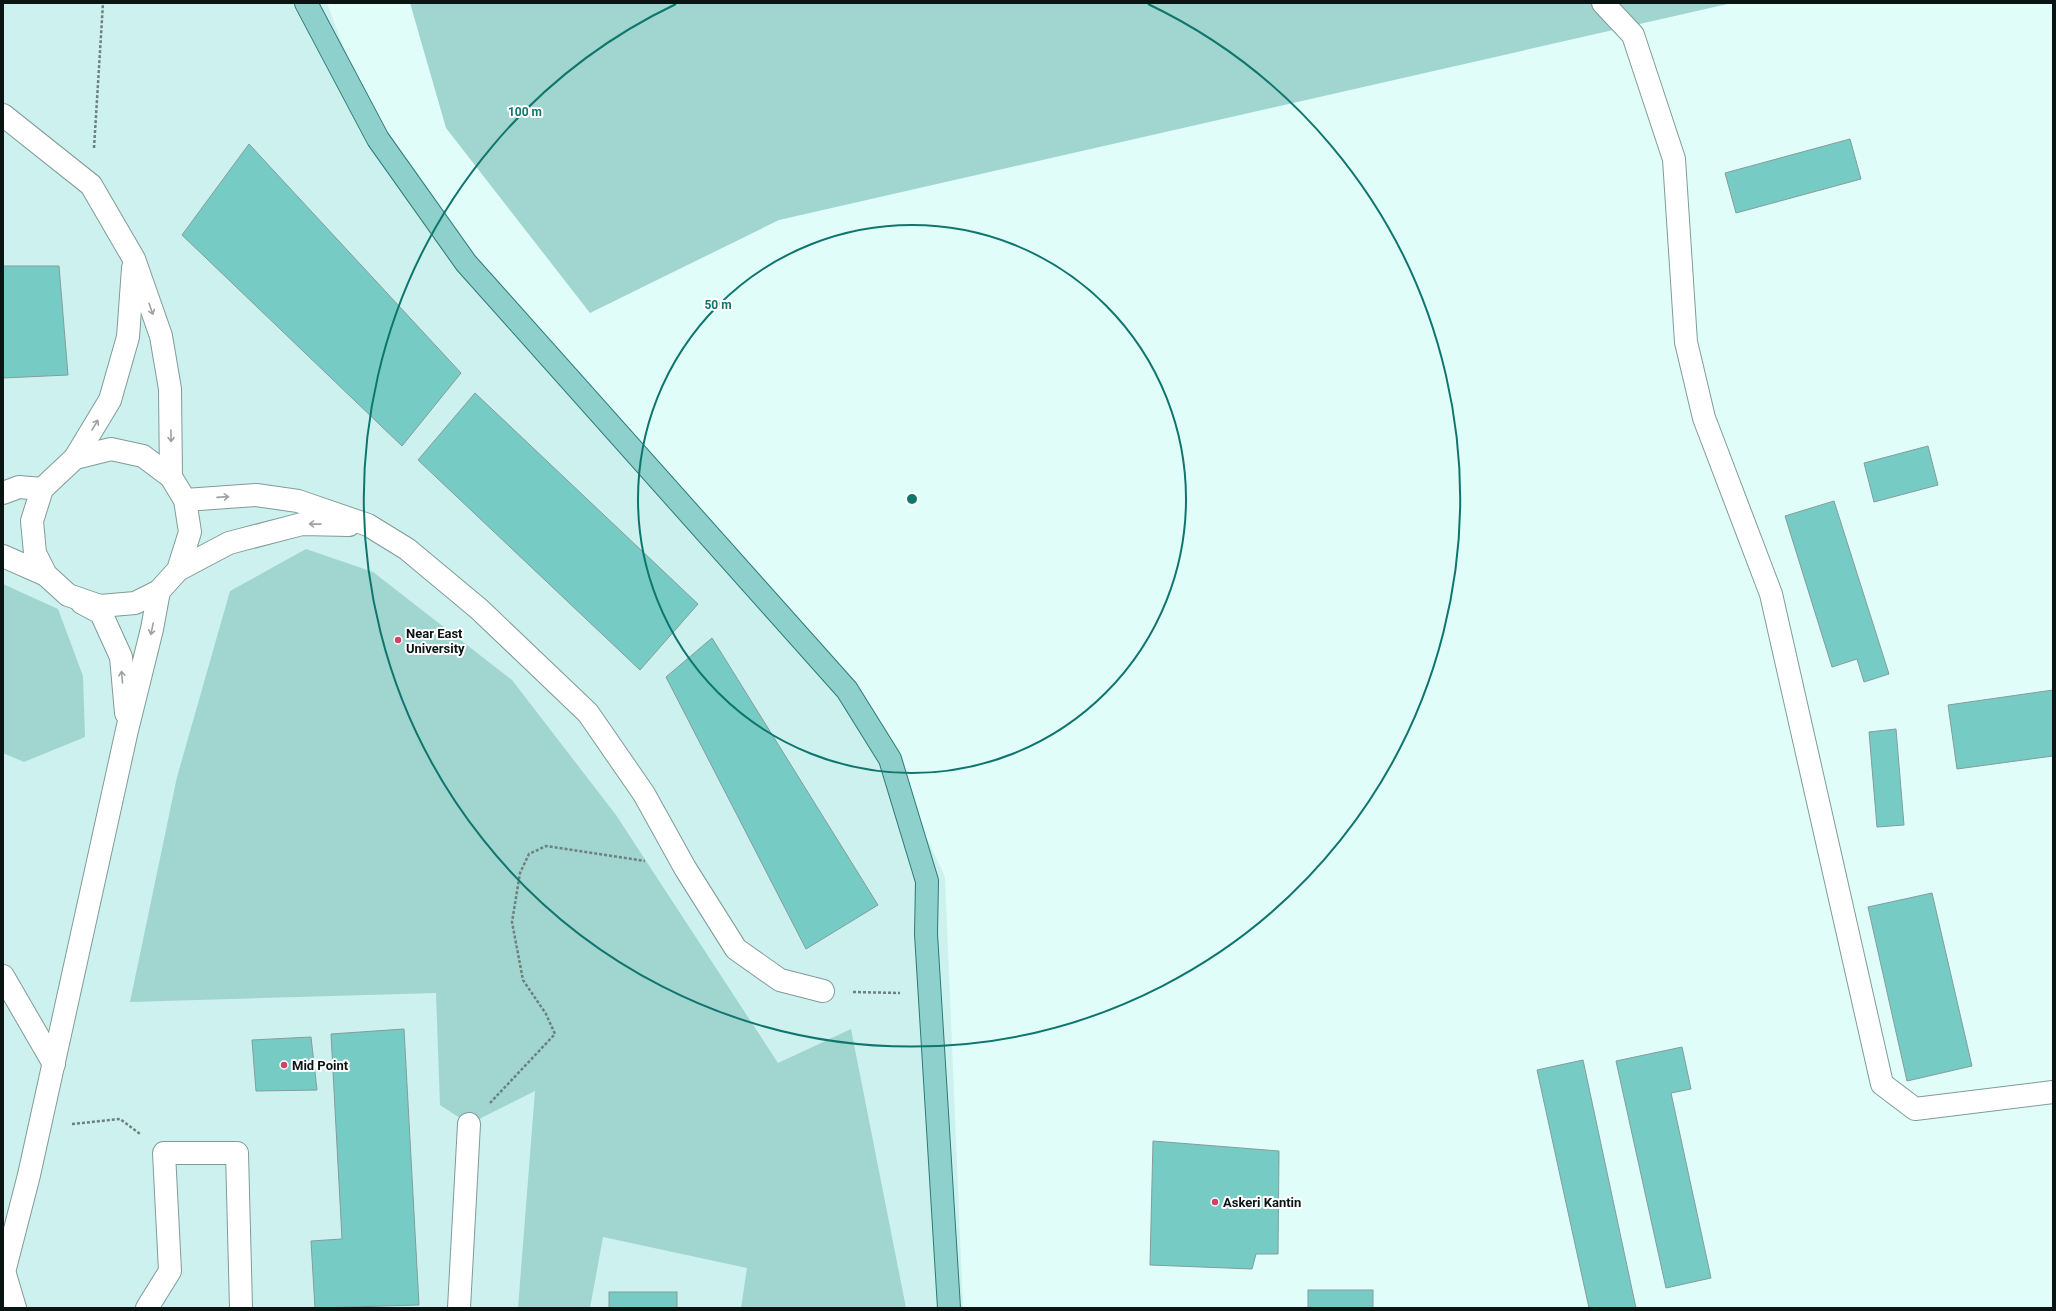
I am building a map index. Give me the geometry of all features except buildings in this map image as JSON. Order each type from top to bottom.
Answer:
[{"type":"main road","points":[[306,3],[378,139],[466,263],[847,690],[890,759],[927,880],[926,934],[949,1308]]},
{"type":"street","points":[[1603,3],[1633,35],[1674,160],[1686,342],[1704,418],[1771,594],[1882,1084],[1914,1109],[2053,1092]]},
{"type":"street","points":[[3,114],[91,185],[134,259],[161,336],[169,381],[171,477]]},
{"type":"street","points":[[46,575],[35,553],[32,521],[42,489],[75,458],[110,400],[128,337],[134,259]]},
{"type":"street","points":[[75,458],[111,450],[143,456],[171,477],[184,500],[190,532],[178,570]]},
{"type":"street","points":[[3,492],[19,487],[42,489]]},
{"type":"street","points":[[184,500],[256,495],[298,500],[368,525],[407,549],[479,609],[588,713],[644,794],[685,868],[736,949],[780,980],[822,991]]},
{"type":"street","points":[[68,595],[100,606],[135,603],[159,591],[178,570],[229,543],[302,524],[368,525]]},
{"type":"street","points":[[3,556],[46,575],[68,595],[101,613],[121,657],[127,730]]},
{"type":"street","points":[[15,1308],[3,1274],[29,1175],[127,730],[152,629],[159,591]]},
{"type":"street","points":[[3,976],[54,1064]]},
{"type":"street","points":[[459,1308],[469,1124]]},
{"type":"street","points":[[147,1308],[170,1271],[164,1153],[237,1154],[241,1308]]},
{"type":"path","points":[[91,185],[103,3]]},
{"type":"path","points":[[469,1124],[555,1034],[546,1014],[523,980],[512,922],[520,873],[529,854],[546,846],[685,868]]},
{"type":"path","points":[[822,991],[930,994]]},
{"type":"path","points":[[39,1125],[67,1125],[120,1119],[164,1153]]},
{"type":"shaded area","name":"Near East University","points":[[3,3],[327,3],[378,139],[890,759],[945,877],[963,1308],[3,1308]]},
{"type":"shaded area","points":[[410,3],[1732,3],[779,220],[590,313],[446,128]]},
{"type":"shaded area","points":[[306,549],[373,572],[512,680],[616,815],[778,1063],[851,1029],[906,1308],[741,1308],[747,1268],[603,1237],[590,1308],[518,1308],[535,1091],[469,1124],[440,1105],[436,993],[130,1002],[177,777],[230,591]]},
{"type":"shaded area","points":[[3,584],[58,609],[83,676],[85,737],[24,762],[3,753]]},
{"type":"place","name":"Near East University","points":[[398,640]]},
{"type":"place","name":"Mid Point","points":[[284,1065]]},
{"type":"place","name":"Askeri Kantin","points":[[1215,1202]]}]
